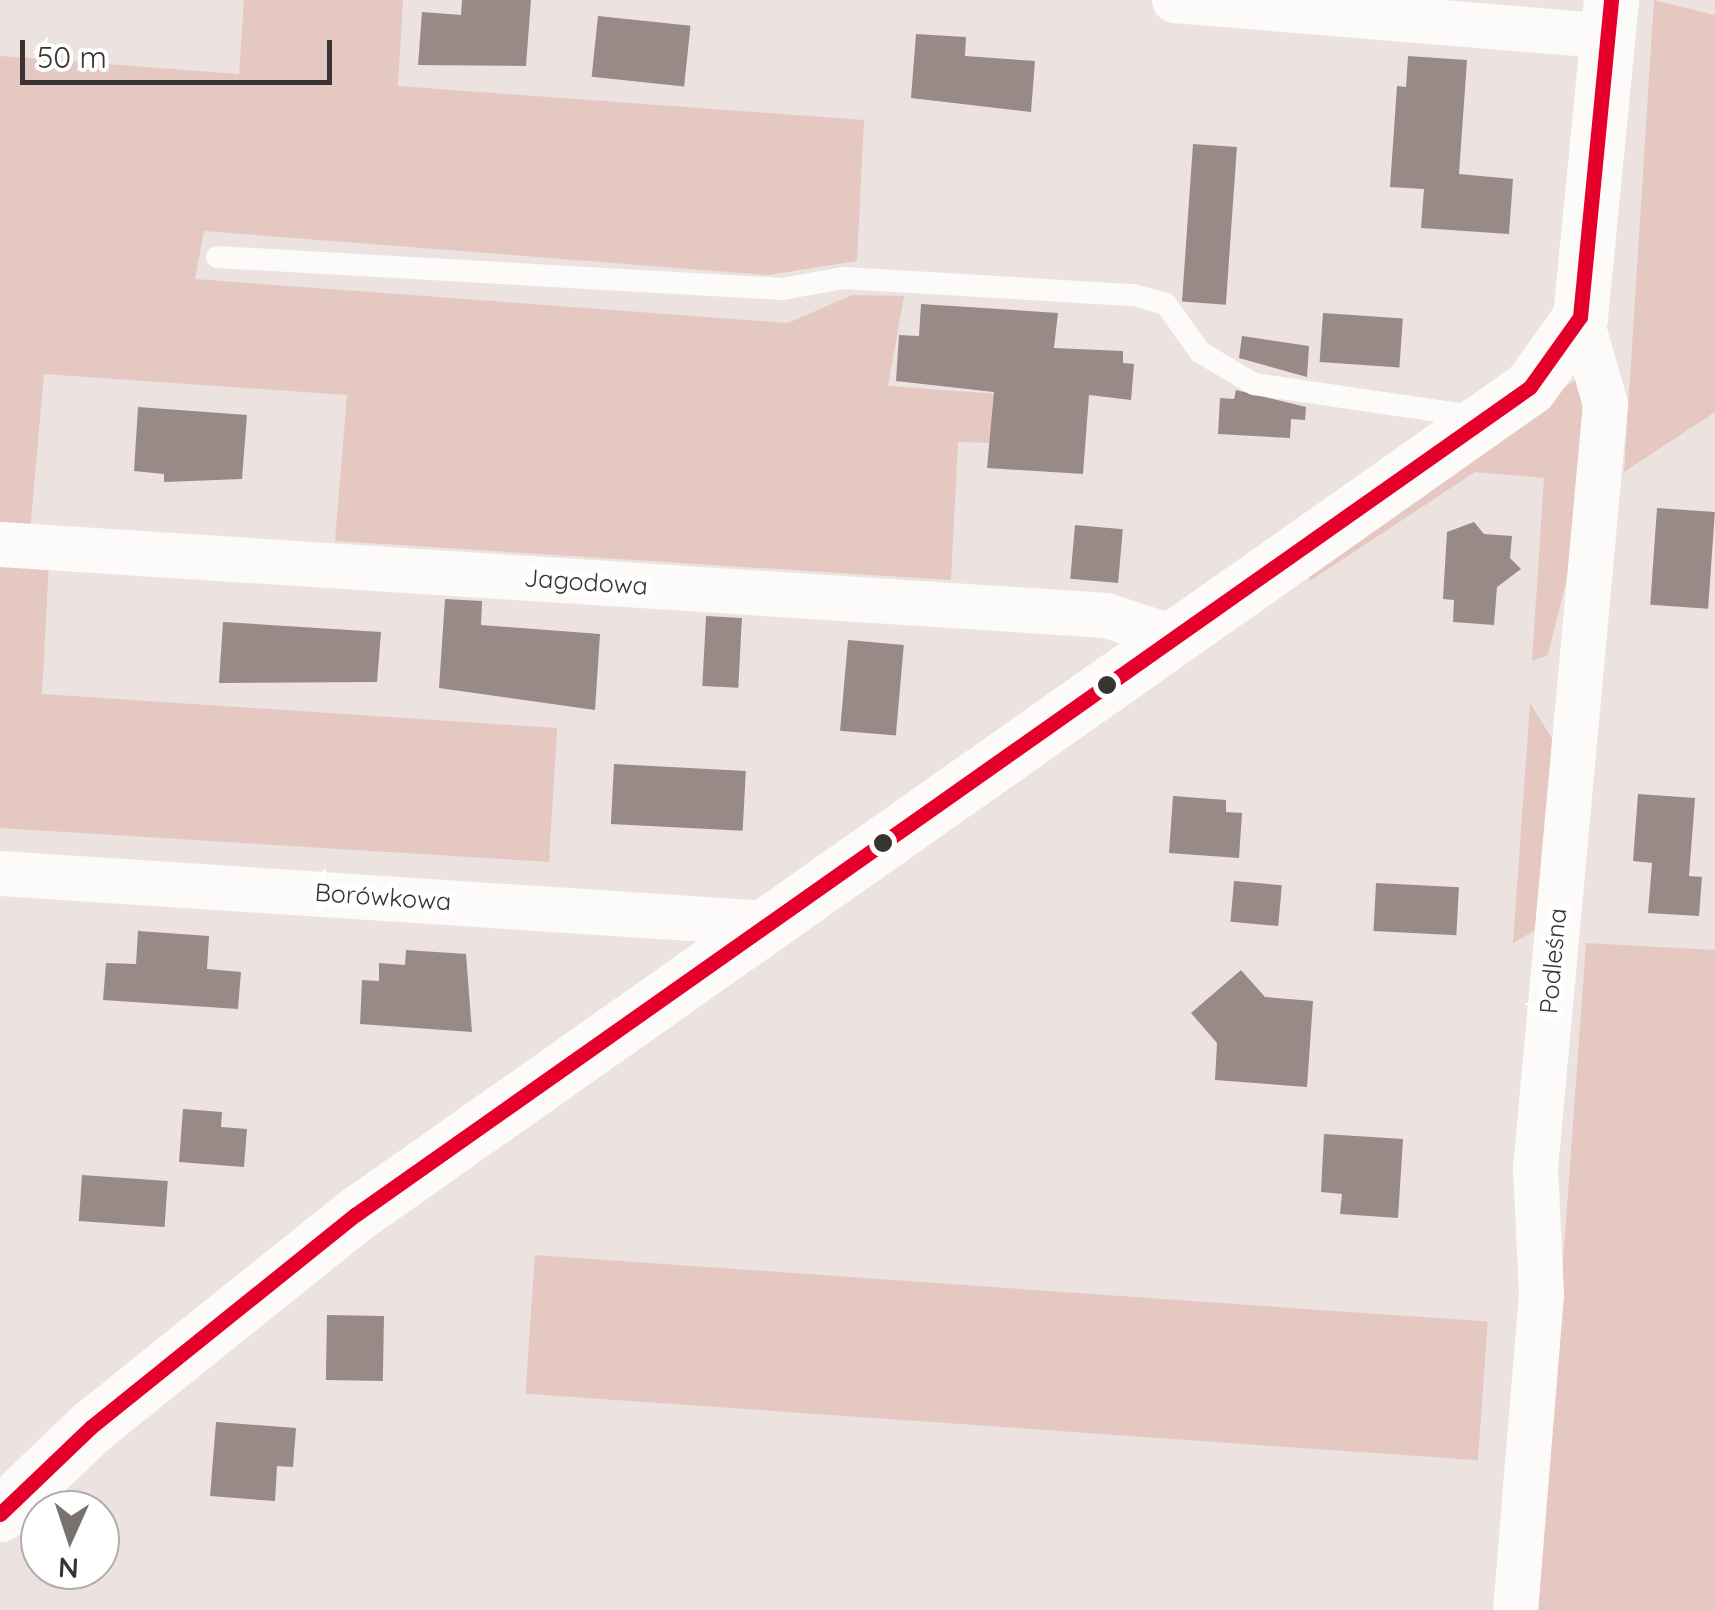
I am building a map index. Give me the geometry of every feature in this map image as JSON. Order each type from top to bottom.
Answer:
[{"type":"street","points":[[0,1514],[272,1278],[766,922],[1482,418],[1554,362],[1580,316],[1610,18],[1174,0]]},
{"type":"street","name":"Podleśna","points":[[1515,1610],[1541,1294],[1536,1168],[1606,404],[1580,316]]},
{"type":"street","name":"Jagodowa","points":[[0,544],[1106,615],[1170,636]]},
{"type":"street","name":"Borówkowa","points":[[0,872],[766,922]]},
{"type":"lane","points":[[217,257],[782,290],[844,278],[1134,295],[1166,304],[1200,352],[1254,384],[1420,401],[1482,418]]},
{"type":"shaded area","points":[[244,0],[403,0],[398,86],[864,120],[857,261],[768,275],[204,231],[195,279],[788,323],[852,295],[904,296],[888,386],[997,394],[992,443],[958,442],[951,580],[335,541],[347,395],[44,374],[30,533],[0,531],[0,56],[239,74]]},
{"type":"shaded area","points":[[1654,0],[1715,15],[1715,412],[1624,472]]},
{"type":"shaded area","points":[[1577,379],[1584,382],[1574,550],[1548,655],[1532,661],[1544,478],[1475,472],[1310,581],[1308,564]]},
{"type":"shaded area","points":[[0,559],[49,563],[42,694],[557,728],[549,862],[0,828]]},
{"type":"shaded area","points":[[1530,703],[1559,750],[1537,929],[1513,943]]},
{"type":"shaded area","points":[[1586,943],[1715,950],[1715,1610],[1538,1610]]},
{"type":"shaded area","points":[[535,1255],[1488,1322],[1478,1460],[525,1394]]},
{"type":"building","points":[[462,0],[531,0],[526,66],[418,65],[422,12],[461,15]]},
{"type":"building","points":[[598,16],[690,26],[684,86],[592,77]]},
{"type":"building","points":[[916,34],[966,37],[965,56],[1035,61],[1031,112],[911,98]]},
{"type":"building","points":[[1408,56],[1467,60],[1459,174],[1513,179],[1509,234],[1421,228],[1424,189],[1390,187],[1397,86],[1406,87]]},
{"type":"building","points":[[1193,144],[1237,147],[1226,305],[1182,302]]},
{"type":"building","points":[[921,304],[1058,313],[1054,348],[1123,351],[1123,363],[1134,364],[1131,400],[1089,395],[1083,474],[987,468],[994,392],[896,381],[899,335],[919,336]]},
{"type":"building","points":[[1323,313],[1403,319],[1399,367],[1320,362]]},
{"type":"building","points":[[1242,336],[1309,346],[1307,377],[1239,358]]},
{"type":"building","points":[[1236,390],[1306,407],[1305,420],[1291,419],[1290,438],[1218,434],[1220,398],[1234,399]]},
{"type":"building","points":[[138,407],[247,415],[242,479],[164,482],[164,474],[134,471]]},
{"type":"building","points":[[1657,508],[1715,512],[1708,609],[1650,605]]},
{"type":"building","points":[[1474,522],[1484,534],[1512,536],[1510,558],[1521,569],[1497,587],[1494,625],[1453,622],[1454,600],[1443,599],[1447,532]]},
{"type":"building","points":[[1075,525],[1123,529],[1118,583],[1070,579]]},
{"type":"building","points":[[445,599],[482,601],[481,625],[600,634],[595,710],[439,688]]},
{"type":"building","points":[[706,616],[742,618],[738,688],[702,686]]},
{"type":"building","points":[[223,622],[381,632],[377,682],[219,683]]},
{"type":"building","points":[[848,640],[904,645],[896,736],[840,731]]},
{"type":"building","points":[[614,764],[746,771],[743,831],[611,824]]},
{"type":"building","points":[[1638,794],[1695,798],[1689,876],[1702,877],[1699,916],[1648,913],[1652,863],[1633,861]]},
{"type":"building","points":[[1173,796],[1226,800],[1226,812],[1242,813],[1239,858],[1169,853]]},
{"type":"building","points":[[1234,881],[1282,885],[1278,926],[1230,922]]},
{"type":"building","points":[[1376,883],[1459,887],[1456,935],[1373,931]]},
{"type":"building","points":[[138,931],[209,936],[207,969],[241,972],[238,1009],[103,1000],[106,963],[136,964]]},
{"type":"building","points":[[406,950],[466,954],[472,1032],[360,1024],[362,980],[379,981],[379,963],[405,965]]},
{"type":"building","points":[[1241,970],[1265,997],[1313,1001],[1307,1087],[1215,1080],[1217,1043],[1191,1013]]},
{"type":"building","points":[[183,1109],[222,1112],[221,1127],[247,1129],[244,1167],[179,1162]]},
{"type":"building","points":[[1324,1134],[1403,1139],[1398,1218],[1340,1214],[1342,1194],[1321,1192]]},
{"type":"building","points":[[82,1175],[168,1181],[165,1227],[79,1221]]},
{"type":"building","points":[[327,1315],[384,1316],[383,1381],[326,1380]]},
{"type":"building","points":[[216,1422],[296,1428],[293,1467],[277,1466],[275,1501],[210,1496]]},
{"type":"transit line","points":[[0,1514],[91,1427],[355,1215],[1530,387],[1580,317],[1611,0]]}]
